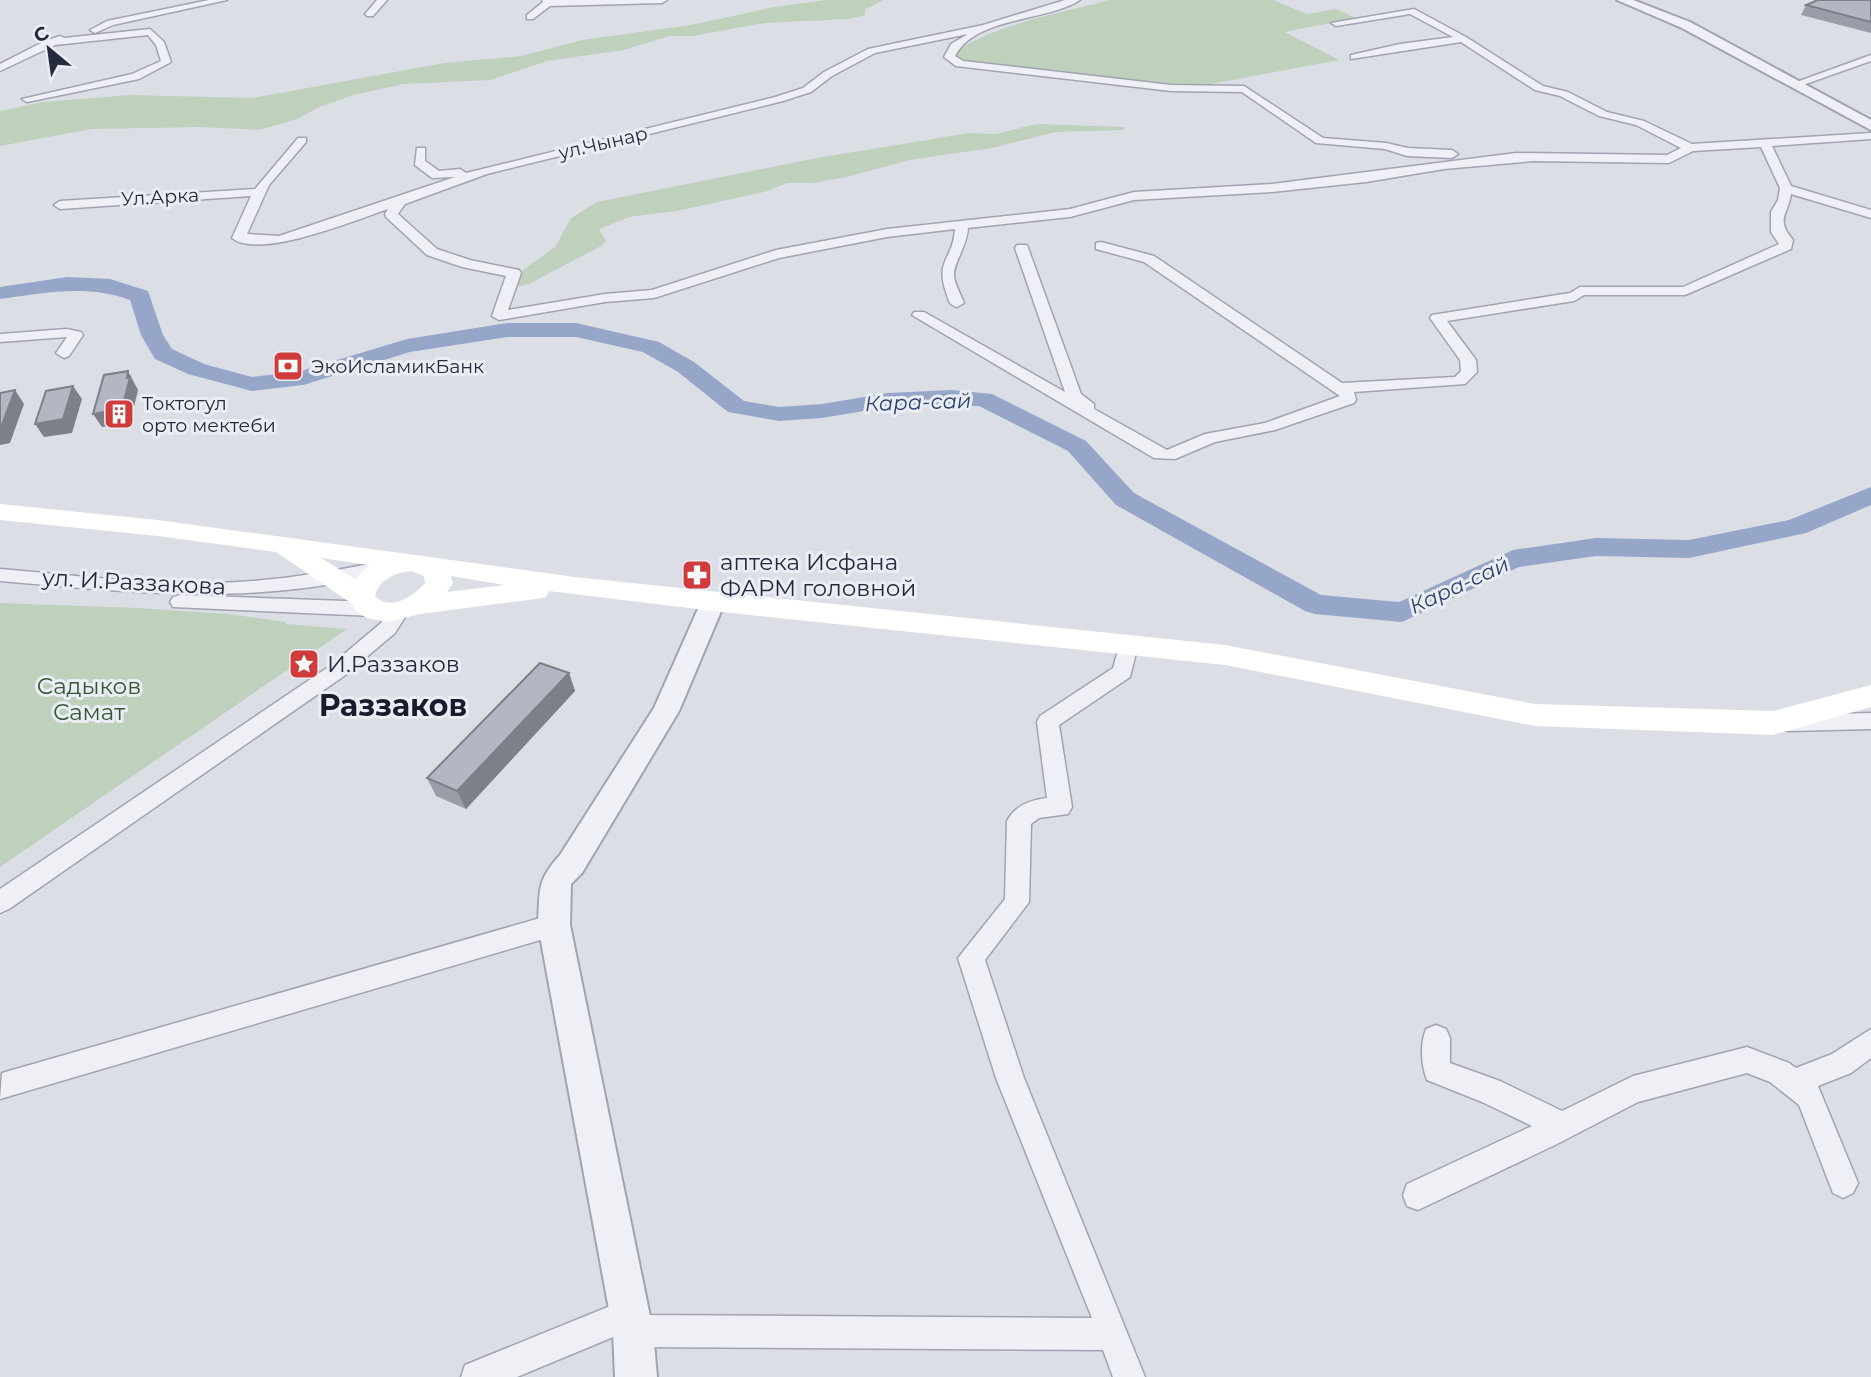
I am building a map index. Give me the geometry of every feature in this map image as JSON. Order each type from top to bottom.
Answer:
[{"type":"main road","points":[[0,512],[275,543],[575,586],[713,602],[1225,654],[1535,715],[1773,723],[1871,696]]},
{"type":"main road","points":[[275,543],[387,605],[575,586]]},
{"type":"main road","points":[[408,563],[433,568],[439,577],[437,589],[387,605],[369,578],[408,563]]},
{"type":"street","points":[[0,68],[48,43],[110,23],[222,0]]},
{"type":"street","points":[[370,13],[382,0]]},
{"type":"street","points":[[530,17],[548,1],[662,0]]},
{"type":"street","name":"ул.Чынар","points":[[302,141],[263,184],[239,238],[280,240],[483,171],[779,99],[807,90],[828,74],[872,51],[985,27],[1074,0]]},
{"type":"street","points":[[1623,0],[1686,25],[1871,126]]},
{"type":"street","points":[[1336,23],[1410,11],[1463,39],[1539,88],[1564,94],[1603,114],[1640,123],[1690,148]]},
{"type":"street","points":[[985,27],[955,46],[949,57],[960,64],[1171,88],[1244,89],[1320,141],[1386,146],[1408,152],[1530,158],[1669,159],[1690,148],[1871,136]]},
{"type":"street","points":[[27,99],[135,77],[166,62],[164,48],[150,32],[48,43]]},
{"type":"street","points":[[1355,57],[1400,47],[1463,39]]},
{"type":"street","points":[[1796,84],[1871,58]]},
{"type":"street","points":[[1339,388],[1459,381],[1469,372],[1468,360],[1437,318],[1574,297],[1580,291],[1685,291],[1786,246],[1786,240],[1779,232],[1777,212],[1786,188],[1765,143]]},
{"type":"street","points":[[421,150],[419,162],[436,175],[483,171]]},
{"type":"street","points":[[401,201],[390,214],[432,252],[467,264],[514,273],[505,292],[499,316],[605,298],[653,294],[776,254],[887,233],[1070,213],[1134,196],[1272,188],[1366,178],[1444,165],[1530,158]]},
{"type":"street","points":[[1786,188],[1871,214]]},
{"type":"street","name":"Ул.Арка","points":[[60,205],[260,192]]},
{"type":"street","points":[[957,303],[947,276],[950,262],[961,243],[962,224]]},
{"type":"street","points":[[919,315],[1160,454],[1169,456],[1211,438],[1269,427],[1348,400],[1348,394],[1149,259],[1101,246]]},
{"type":"street","points":[[1022,248],[1074,396],[1118,429],[1160,454]]},
{"type":"street","points":[[0,338],[67,333],[76,335],[64,353]]},
{"type":"street","name":"ул. И.Раззакова","points":[[0,575],[188,589],[285,585],[408,563]]},
{"type":"street","name":"ул. И.Раззакова","points":[[0,590],[176,602],[387,605]]},
{"type":"street","points":[[636,1377],[631,1323],[554,925],[556,880],[570,864],[666,711],[713,602]]},
{"type":"street","points":[[0,902],[337,671],[388,628],[387,605]]},
{"type":"street","points":[[1128,645],[1123,672],[1048,722],[1060,807],[1038,808],[1024,815],[1019,821],[1017,902],[971,958],[1010,1078],[1129,1377]]},
{"type":"street","points":[[1773,723],[1871,721]]},
{"type":"street","points":[[2,1086],[554,925]]},
{"type":"street","points":[[1436,1038],[1437,1071],[1490,1091],[1563,1126]]},
{"type":"street","points":[[1792,1083],[1842,1064],[1871,1042]]},
{"type":"street","points":[[1418,1195],[1633,1090],[1747,1060],[1779,1072],[1809,1096],[1843,1183]]},
{"type":"street","points":[[477,1377],[631,1323],[1114,1334]]},
{"type":"green space","points":[[826,0],[884,0],[865,9],[865,15],[849,19],[765,23],[692,36],[669,36],[624,50],[547,61],[490,80],[404,84],[353,95],[317,108],[298,119],[259,130],[201,127],[92,129],[0,146],[0,111],[42,102],[131,95],[252,98],[444,63],[521,56],[582,40],[691,25],[774,7]]},
{"type":"green space","points":[[1110,0],[1273,0],[1307,14],[1336,9],[1356,18],[1285,32],[1339,60],[1184,89],[963,63],[954,54],[969,44],[1007,27]]},
{"type":"green space","points":[[1036,124],[1126,127],[1123,130],[1056,132],[992,148],[909,160],[847,177],[812,183],[787,183],[768,191],[677,211],[629,217],[599,229],[606,241],[601,246],[529,284],[509,289],[511,279],[555,247],[571,218],[597,202],[817,158],[969,133],[996,134]]},
{"type":"green space","name":"Садыков Самат","points":[[0,603],[228,614],[286,624],[347,629],[0,867]]},
{"type":"building","points":[[1818,0],[1871,0],[1871,22],[1806,5]]},
{"type":"building","points":[[128,371],[127,378],[130,377],[122,409],[93,414],[104,375]]},
{"type":"building","points":[[73,386],[63,419],[35,424],[46,391]]},
{"type":"building","points":[[15,390],[0,430],[0,393]]},
{"type":"building","points":[[540,663],[569,673],[457,791],[427,778]]},
{"type":"waterway","name":"Кара-сай","points":[[0,293],[67,283],[110,285],[140,296],[152,335],[163,354],[196,369],[252,384],[303,378],[407,346],[507,330],[576,330],[651,347],[686,367],[737,407],[779,414],[822,411],[888,400],[952,397],[984,399],[1077,446],[1125,499],[1315,604],[1402,612],[1513,559],[1596,547],[1689,549],[1796,527],[1871,495]]},
{"type":"place","name":"ЭкоИсламикБанк","points":[[288,366]]},
{"type":"place","name":"Токтогул орто мектеби","points":[[119,414]]},
{"type":"place","name":"аптека Исфана ФАРМ головной","points":[[697,575]]},
{"type":"place","name":"И.Раззаков","points":[[304,664]]},
{"type":"district","name":"Раззаков","points":[[393,705]]}]
